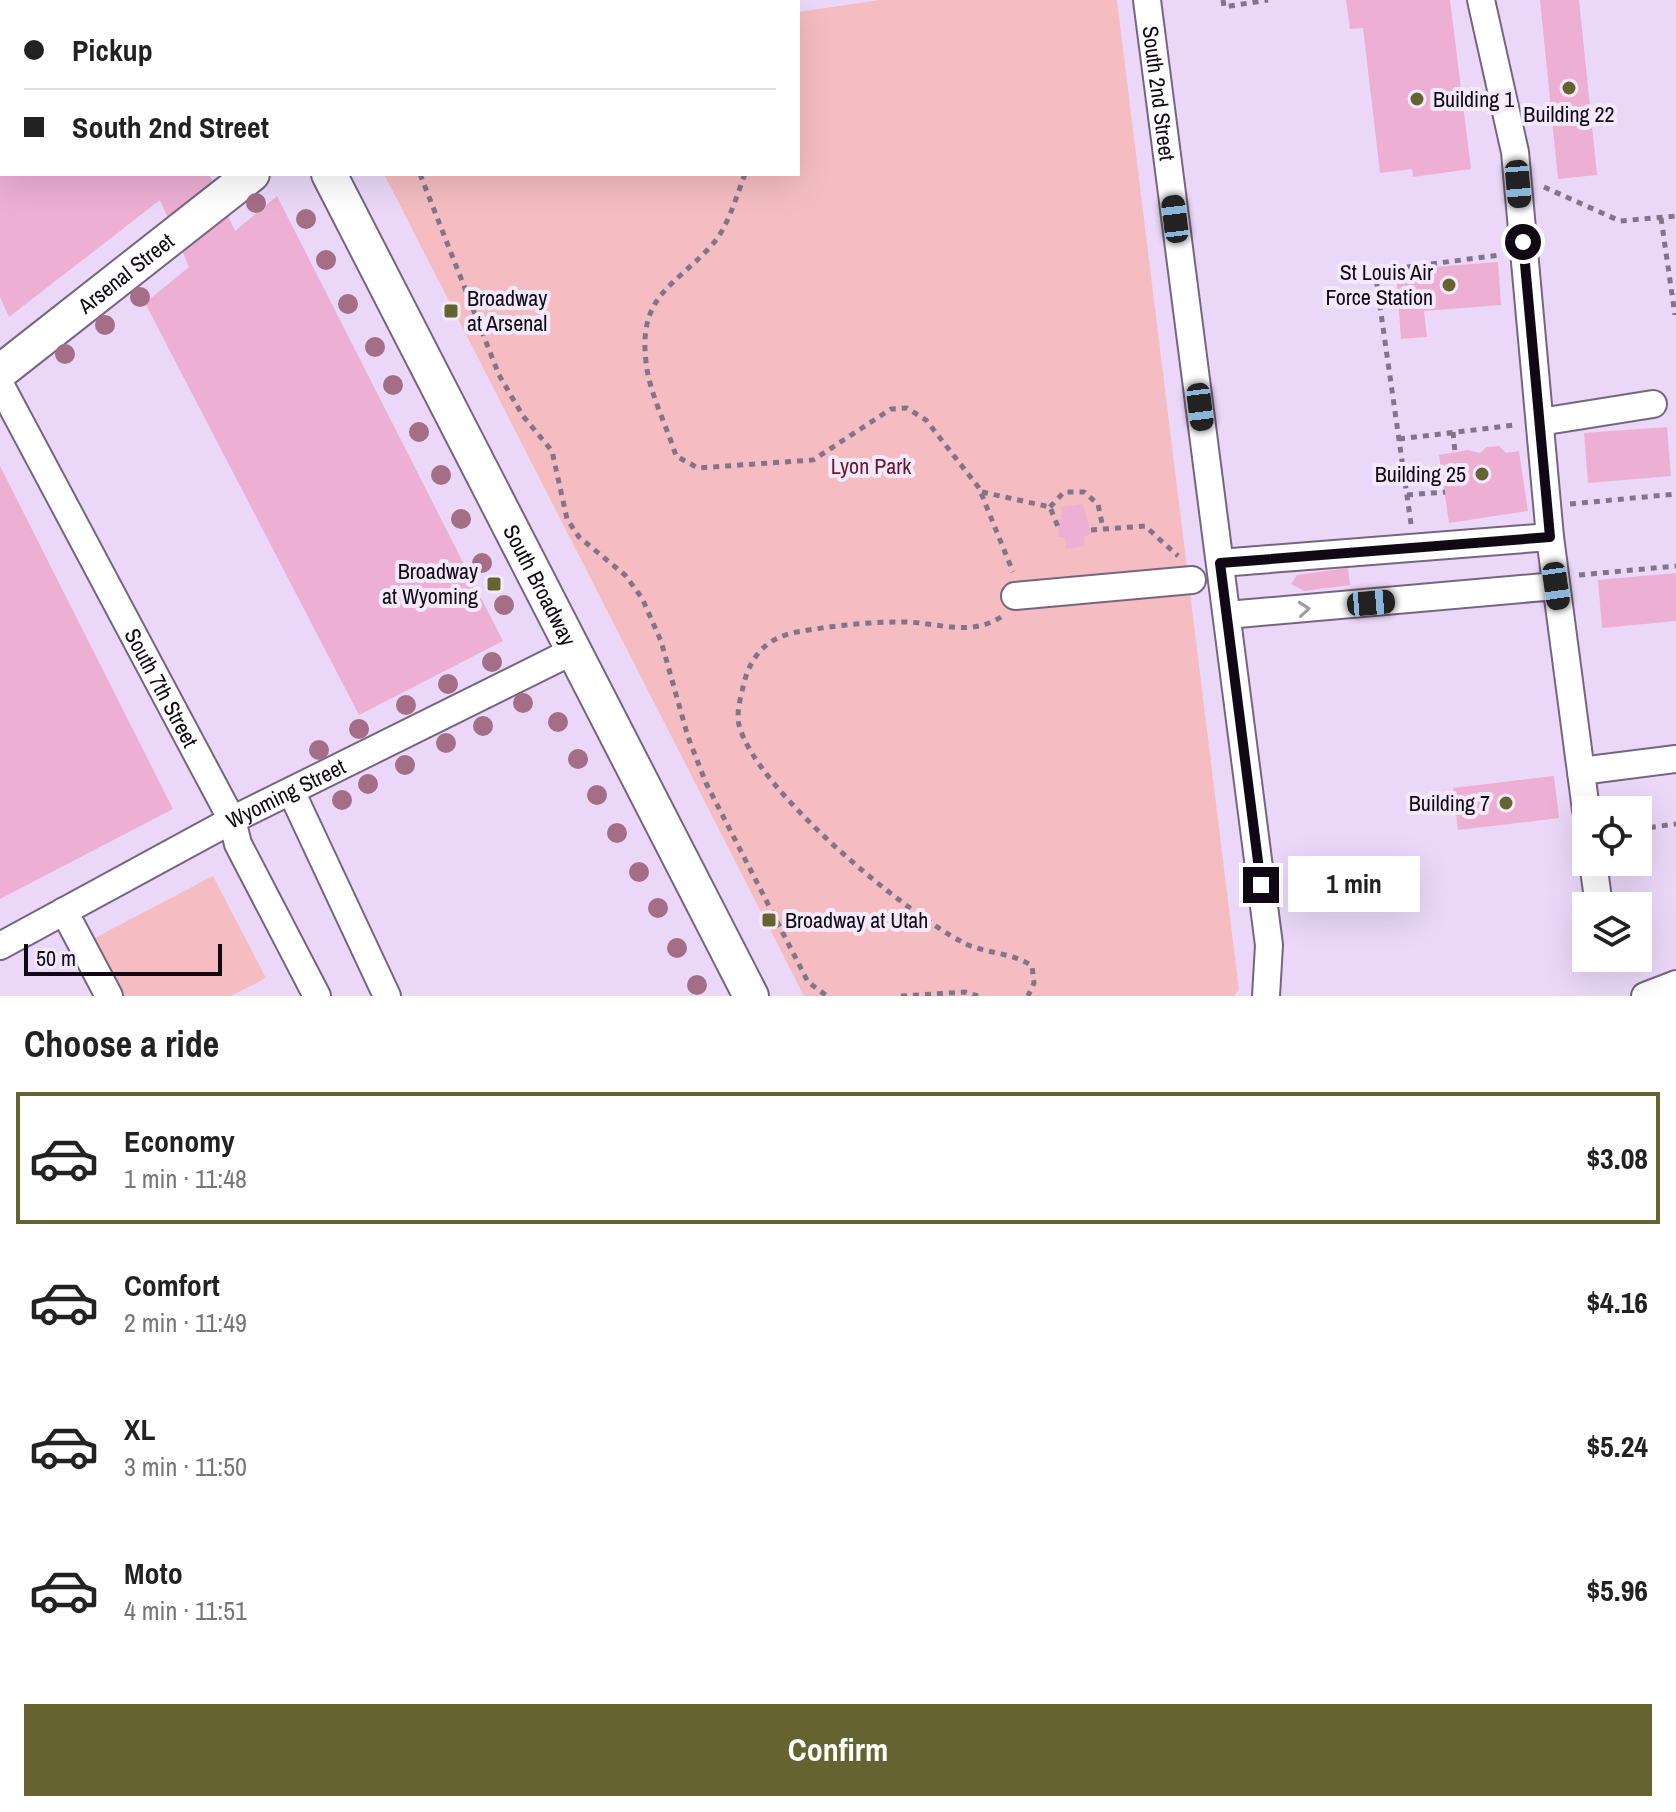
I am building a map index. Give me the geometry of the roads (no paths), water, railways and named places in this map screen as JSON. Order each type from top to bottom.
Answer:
[{"type":"main road","name":"Arsenal Street","points":[[0,372],[249,176]]},
{"type":"main road","name":"South Broadway","points":[[330,176],[751,996]]},
{"type":"street","name":"South 2nd Street","points":[[1147,0],[1269,945],[1266,996]]},
{"type":"street","points":[[1481,0],[1515,152],[1550,537],[1568,581],[1584,796]]},
{"type":"street","name":"South 7th Street","points":[[0,384],[232,820],[238,844],[317,996]]},
{"type":"street","points":[[1540,422],[1653,404]]},
{"type":"street","points":[[1220,563],[1550,537]]},
{"type":"street","points":[[1015,596],[1191,571]]},
{"type":"street","points":[[1227,615],[1568,581]]},
{"type":"street","name":"Wyoming Street","points":[[0,946],[232,820],[575,650]]},
{"type":"street","points":[[1581,771],[1676,759]]},
{"type":"street","points":[[291,791],[387,996]]},
{"type":"street","points":[[64,911],[109,996]]},
{"type":"street","points":[[1645,996],[1676,984]]},
{"type":"place","name":"Building 22","points":[[1569,88]]},
{"type":"place","name":"Building 1","points":[[1417,99]]},
{"type":"place","name":"St Louis Air Force Station","points":[[1449,285]]},
{"type":"place","name":"Broadway at Arsenal","points":[[451,311]]},
{"type":"place","name":"Building 25","points":[[1482,474]]},
{"type":"place","name":"Broadway at Wyoming","points":[[494,584]]},
{"type":"place","name":"Building 7","points":[[1506,803]]},
{"type":"place","name":"Broadway at Utah","points":[[769,920]]},
{"type":"park label","name":"Lyon Park","points":[[871,466]]}]
